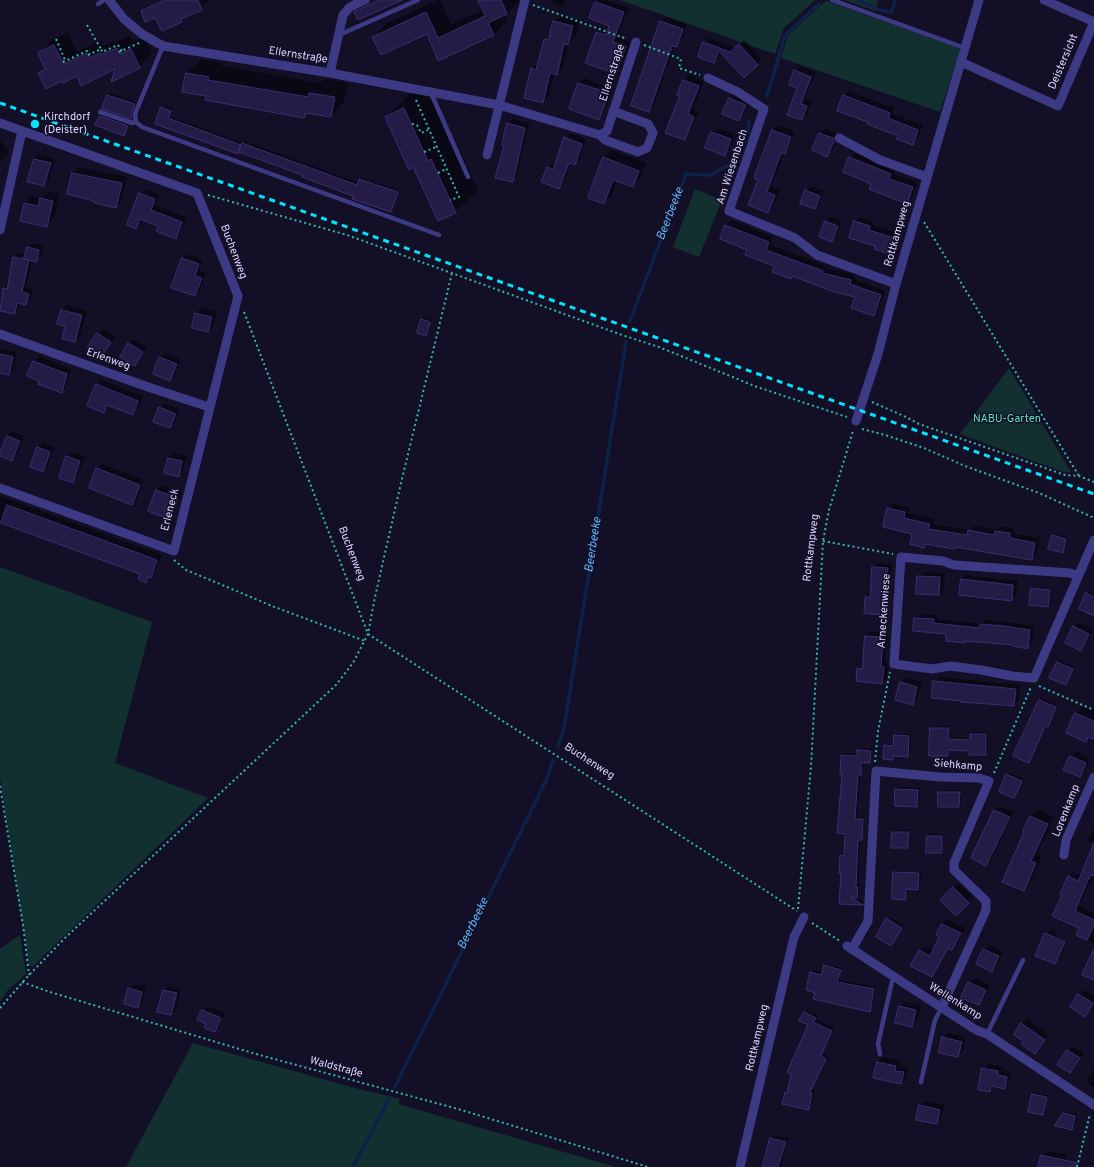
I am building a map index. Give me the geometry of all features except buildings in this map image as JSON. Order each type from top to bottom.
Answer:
[{"type":"street","name":"Ellernstraße","points":[[109,0],[124,19],[142,34],[163,46],[330,74],[499,105],[600,136],[606,140],[638,152],[647,148],[652,133],[648,124],[613,111]]},
{"type":"street","points":[[330,74],[343,15],[350,7],[365,0]]},
{"type":"street","name":"Rottkampweg","points":[[856,424],[878,354],[896,284],[979,0]]},
{"type":"street","name":"Deistersicht","points":[[961,62],[1058,106],[1094,22],[1044,0]]},
{"type":"street","points":[[487,155],[525,1]]},
{"type":"street","name":"Ellernstraße","points":[[600,136],[607,131],[636,42]]},
{"type":"street","name":"Am Wiesenbach","points":[[708,78],[738,92],[764,108],[729,211],[794,238],[817,255],[896,284]]},
{"type":"street","points":[[0,123],[197,193]]},
{"type":"street","points":[[0,230],[22,131]]},
{"type":"street","points":[[839,138],[880,160],[927,177]]},
{"type":"street","name":"Buchenweg","points":[[197,193],[238,296]]},
{"type":"street","name":"Erleneck","points":[[0,488],[174,551],[238,296]]},
{"type":"street","name":"Erlenweg","points":[[0,334],[148,387],[209,407]]},
{"type":"street","points":[[1034,678],[1094,540]]},
{"type":"street","points":[[901,557],[943,561],[954,565],[1070,573],[1078,576]]},
{"type":"street","name":"Arneckenwiese","points":[[901,557],[894,664],[932,669],[950,666],[1034,678]]},
{"type":"street","points":[[850,948],[868,921],[876,771]]},
{"type":"street","name":"Siehkamp","points":[[876,771],[940,777],[978,778],[989,781],[954,862],[954,870],[986,901],[986,910],[942,1007]]},
{"type":"street","name":"Lorenkamp","points":[[1064,855],[1066,840],[1094,777]]},
{"type":"street","name":"Rottkampweg","points":[[740,1167],[794,937],[801,914]]},
{"type":"street","name":"Wellenkamp","points":[[850,948],[976,1030],[987,1034],[1093,1104]]},
{"type":"lane","points":[[98,4],[104,0]]},
{"type":"lane","points":[[338,35],[418,0]]},
{"type":"lane","points":[[832,0],[965,48]]},
{"type":"lane","points":[[163,46],[135,114],[136,122],[142,127],[439,234]]},
{"type":"lane","points":[[431,92],[468,177]]},
{"type":"lane","points":[[100,112],[132,123],[136,122]]},
{"type":"lane","points":[[987,1034],[1023,960]]},
{"type":"lane","points":[[880,1054],[878,1044],[893,976]]},
{"type":"lane","points":[[921,1082],[935,1020],[942,1007]]},
{"type":"path","points":[[525,1],[681,59],[679,68],[708,78]]},
{"type":"path","points":[[87,25],[102,52],[118,45],[120,51],[150,38]]},
{"type":"path","points":[[56,39],[64,61],[87,51],[89,54],[101,49]]},
{"type":"path","points":[[411,89],[459,197],[450,200]]},
{"type":"path","points":[[412,124],[417,125],[421,133],[429,129]]},
{"type":"path","points":[[424,152],[436,147]]},
{"type":"path","points":[[438,173],[446,169]]},
{"type":"path","points":[[197,193],[347,235],[622,335],[659,347],[757,387],[884,435],[924,448],[965,466],[1039,493],[1092,517],[1094,520]]},
{"type":"path","points":[[918,210],[1079,476]]},
{"type":"path","points":[[0,1008],[22,982],[72,932],[336,684],[354,662],[368,634],[401,484],[452,273]]},
{"type":"path","name":"Buchenweg","points":[[238,296],[368,634],[801,914]]},
{"type":"path","points":[[871,401],[919,424],[1065,475],[1079,476],[1094,482]]},
{"type":"path","name":"Rottkampweg","points":[[801,914],[823,541],[829,510],[856,424]]},
{"type":"path","points":[[823,541],[891,553],[901,557]]},
{"type":"path","points":[[174,551],[171,558],[186,570],[272,606],[365,641]]},
{"type":"path","points":[[876,771],[875,761],[878,732],[891,670],[894,664]]},
{"type":"path","points":[[1034,678],[1040,687],[1094,710]]},
{"type":"path","points":[[989,781],[1032,687],[1034,678]]},
{"type":"path","points":[[0,786],[23,925],[29,975]]},
{"type":"path","points":[[801,914],[850,948]]},
{"type":"path","name":"Waldstraße","points":[[22,982],[50,992],[256,1054],[458,1109],[648,1167]]},
{"type":"path","points":[[1077,1167],[1093,1104]]},
{"type":"green space","points":[[620,0],[815,0],[784,28],[775,54]]},
{"type":"green space","points":[[845,0],[878,0],[875,11]]},
{"type":"green space","points":[[826,1],[957,47],[960,50],[940,112],[781,58],[788,35]]},
{"type":"green space","points":[[695,189],[722,200],[699,257],[673,247]]},
{"type":"green space","name":"NABU-Garten","points":[[1009,368],[1071,472],[1063,472],[960,434]]},
{"type":"green space","points":[[0,567],[152,622],[115,763],[208,798],[33,966],[29,966],[0,778]]},
{"type":"green space","points":[[20,935],[26,974],[7,991],[0,1002],[0,949]]},
{"type":"green space","points":[[193,1043],[351,1087],[400,1099],[398,1104],[616,1167],[126,1167]]},
{"type":"waterway","name":"Beerbeeke","points":[[857,0],[882,11],[892,12],[895,0]]},
{"type":"waterway","name":"Beerbeeke","points":[[767,96],[785,35],[819,4]]},
{"type":"waterway","name":"Beerbeeke","points":[[748,132],[749,121]]},
{"type":"waterway","name":"Beerbeeke","points":[[630,321],[686,174],[711,175],[735,161],[742,145]]},
{"type":"waterway","name":"Beerbeeke","points":[[558,747],[564,728],[626,342]]},
{"type":"waterway","name":"Beerbeeke","points":[[395,1087],[547,778],[553,760]]},
{"type":"waterway","name":"Beerbeeke","points":[[353,1167],[390,1097]]},
{"type":"railway","points":[[0,103],[1094,494]]},
{"type":"place","name":"Kirchdorf (Deister)","points":[[35,124]]}]
